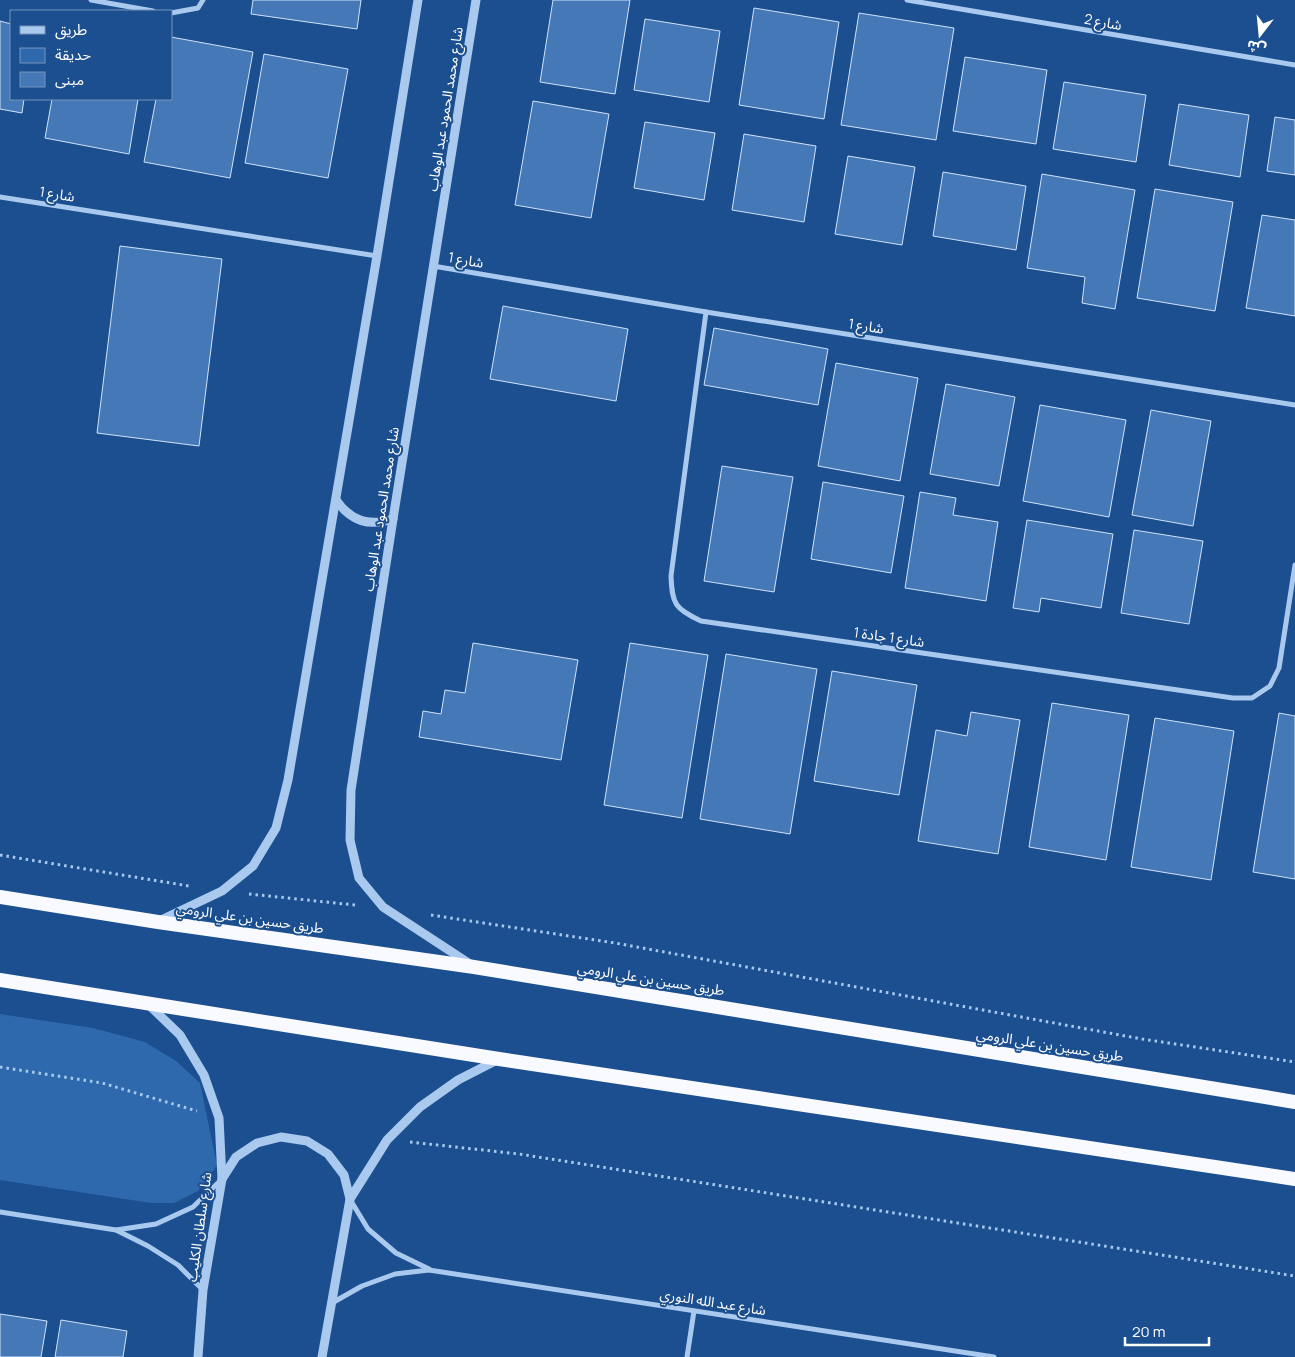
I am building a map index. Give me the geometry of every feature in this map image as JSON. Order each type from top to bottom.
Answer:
[{"type":"highway","name":"طريق حسين بن علي الرومي","points":[[0,897],[158,922],[474,967],[1295,1102]]},
{"type":"highway","points":[[0,980],[499,1059],[1295,1179]]},
{"type":"street","points":[[91,0],[148,10]]},
{"type":"street","points":[[172,13],[198,8],[203,0]]},
{"type":"street","points":[[158,922],[222,891],[253,866],[276,828],[288,780],[377,256],[418,0]]},
{"type":"street","name":"شارع محمد الحمود عبد الوهاب","points":[[474,967],[382,907],[360,878],[350,840],[350,790],[476,0]]},
{"type":"street","name":"شارع 2","points":[[907,0],[1295,65]]},
{"type":"street","name":"شارع 1","points":[[0,197],[377,256]]},
{"type":"street","name":"شارع 1","points":[[433,266],[706,312],[1295,405]]},
{"type":"street","name":"شارع 1 جادة 1","points":[[706,312],[671,576],[672,596],[683,612],[701,621],[1223,696],[1252,698],[1270,686],[1279,668],[1295,564]]},
{"type":"street","points":[[336,500],[351,516],[360,520],[377,522],[393,518]]},
{"type":"street","name":"شارع سلطان الكليب","points":[[147,1003],[180,1035],[204,1074],[219,1118],[222,1179],[204,1290],[198,1357]]},
{"type":"street","points":[[322,1357],[350,1199],[387,1140],[420,1108],[458,1080],[499,1059]]},
{"type":"street","points":[[0,1212],[116,1230],[156,1224],[193,1207],[222,1179],[236,1158],[257,1142],[281,1137],[307,1141],[328,1154],[344,1175],[350,1199]]},
{"type":"street","name":"شارع عبد الله النوري","points":[[350,1199],[368,1229],[396,1254],[429,1270]]},
{"type":"street","points":[[116,1230],[148,1246],[178,1266],[204,1290]]},
{"type":"street","name":"شارع عبد الله النوري","points":[[332,1303],[362,1286],[395,1274],[429,1270],[994,1357]]},
{"type":"street","points":[[687,1357],[694,1310]]},
{"type":"path","points":[[431,915],[615,943],[1142,1039],[1295,1062]]},
{"type":"path","points":[[0,1067],[102,1083],[219,1118]]},
{"type":"path","points":[[387,1140],[518,1154],[1295,1276]]},
{"type":"green space","points":[[0,1014],[93,1028],[145,1042],[176,1061],[200,1083],[217,1165],[198,1191],[174,1203],[151,1203],[0,1180]]},
{"type":"building","points":[[253,0],[361,0],[357,29],[251,14]]},
{"type":"building","points":[[553,0],[630,0],[615,94],[540,82]]},
{"type":"building","points":[[754,8],[839,22],[824,119],[739,105]]},
{"type":"building","points":[[859,13],[954,28],[936,140],[841,125]]},
{"type":"building","points":[[645,19],[720,31],[709,102],[634,90]]},
{"type":"building","points":[[0,21],[10,24],[10,100],[24,100],[22,113],[0,109]]},
{"type":"building","points":[[172,37],[253,52],[230,178],[144,162],[156,100],[172,100]]},
{"type":"building","points":[[264,54],[348,69],[328,178],[245,163]]},
{"type":"building","points":[[965,57],[1047,70],[1036,144],[953,131]]},
{"type":"building","points":[[1064,82],[1146,95],[1136,162],[1053,149]]},
{"type":"building","points":[[52,100],[138,100],[129,154],[45,138]]},
{"type":"building","points":[[533,101],[609,114],[591,218],[515,205]]},
{"type":"building","points":[[1179,104],[1249,115],[1240,177],[1169,165]]},
{"type":"building","points":[[1275,117],[1295,120],[1295,175],[1267,171]]},
{"type":"building","points":[[645,122],[715,133],[704,200],[634,188]]},
{"type":"building","points":[[744,134],[816,146],[804,222],[732,210]]},
{"type":"building","points":[[848,156],[915,167],[902,245],[835,234]]},
{"type":"building","points":[[943,172],[1026,186],[1016,250],[933,236]]},
{"type":"building","points":[[1042,174],[1135,190],[1115,309],[1082,303],[1085,277],[1027,268]]},
{"type":"building","points":[[1155,189],[1233,202],[1215,311],[1137,298]]},
{"type":"building","points":[[1262,215],[1295,220],[1295,316],[1246,308]]},
{"type":"building","points":[[120,246],[222,259],[199,446],[97,433]]},
{"type":"building","points":[[503,306],[628,329],[616,401],[490,379]]},
{"type":"building","points":[[714,328],[828,349],[818,405],[704,385]]},
{"type":"building","points":[[836,363],[918,378],[900,481],[818,466]]},
{"type":"building","points":[[946,384],[1015,397],[999,486],[930,474]]},
{"type":"building","points":[[1040,405],[1126,420],[1109,517],[1023,501]]},
{"type":"building","points":[[1151,410],[1211,421],[1193,526],[1132,515]]},
{"type":"building","points":[[722,466],[793,477],[774,592],[704,581]]},
{"type":"building","points":[[823,482],[904,496],[891,573],[811,559]]},
{"type":"building","points":[[920,492],[956,498],[953,515],[998,522],[986,601],[905,588]]},
{"type":"building","points":[[1027,520],[1113,534],[1101,608],[1041,598],[1039,612],[1013,608]]},
{"type":"building","points":[[1134,530],[1203,541],[1189,624],[1121,613]]},
{"type":"building","points":[[473,643],[578,660],[561,760],[419,737],[423,711],[441,714],[445,690],[465,693]]},
{"type":"building","points":[[630,643],[708,655],[682,818],[604,805]]},
{"type":"building","points":[[726,654],[817,669],[790,834],[700,819]]},
{"type":"building","points":[[832,671],[917,685],[899,795],[814,781]]},
{"type":"building","points":[[1052,703],[1129,715],[1106,860],[1029,847]]},
{"type":"building","points":[[971,712],[1020,720],[998,854],[918,841],[936,730],[967,736]]},
{"type":"building","points":[[1279,713],[1295,716],[1295,879],[1253,872]]},
{"type":"building","points":[[1155,718],[1234,731],[1211,880],[1131,867]]},
{"type":"building","points":[[0,1314],[47,1321],[41,1357],[0,1357]]},
{"type":"building","points":[[61,1320],[127,1331],[123,1357],[55,1357]]}]
